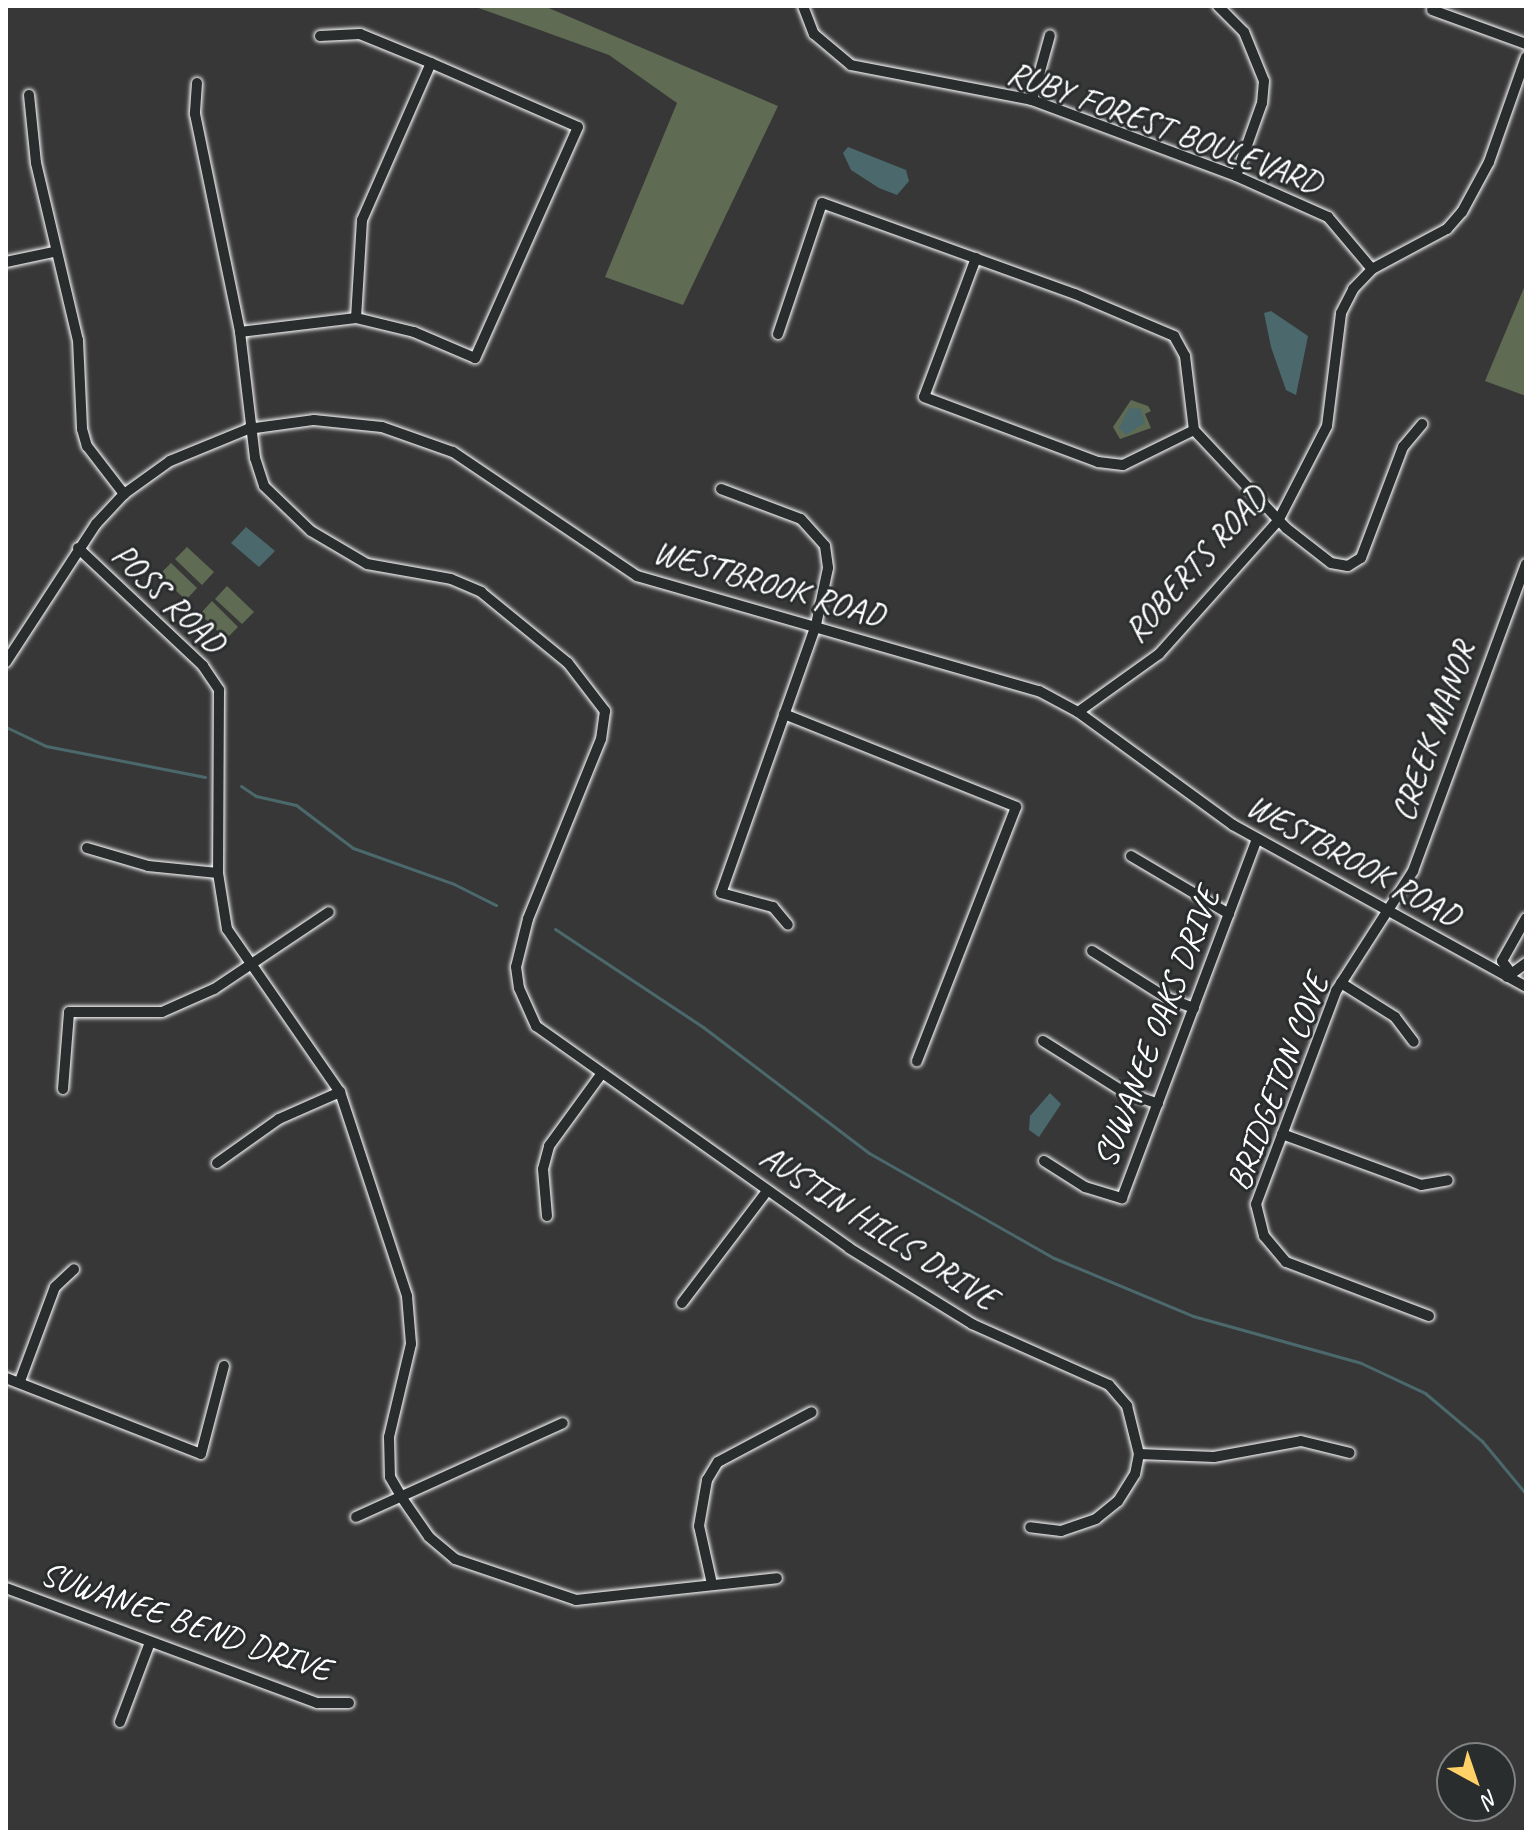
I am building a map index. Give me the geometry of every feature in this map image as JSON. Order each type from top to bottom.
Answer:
[{"type":"street","name":"RUBY FOREST BOULEVARD","points":[[803,6],[814,34],[851,65],[1032,100],[1236,176],[1328,217],[1372,269]]},
{"type":"street","points":[[1218,6],[1244,32],[1264,81],[1262,103],[1236,176]]},
{"type":"street","points":[[1432,10],[1526,44]]},
{"type":"street","points":[[240,332],[356,318],[414,332],[475,358],[578,127],[360,34],[320,36]]},
{"type":"street","points":[[1032,100],[1050,35]]},
{"type":"street","points":[[1372,269],[1447,229],[1462,212],[1489,162],[1526,57]]},
{"type":"street","points":[[356,318],[362,220],[431,63]]},
{"type":"street","points":[[197,83],[195,114],[240,332],[248,429]]},
{"type":"street","points":[[29,95],[36,163],[54,252],[78,340],[82,429],[87,446],[124,494]]},
{"type":"street","points":[[778,334],[822,203],[976,258],[1174,336],[1185,356],[1194,430],[1278,521],[1331,563],[1348,566],[1361,558],[1403,447],[1422,424]]},
{"type":"street","points":[[6,262],[54,252]]},
{"type":"street","points":[[976,258],[924,397],[1123,465],[1194,430]]},
{"type":"street","name":"ROBERTS ROAD","points":[[1078,712],[1159,654],[1278,521],[1327,426],[1341,313],[1353,289],[1372,269]]},
{"type":"street","name":"WESTBROOK ROAD","points":[[6,662],[78,548],[124,494],[170,461],[248,429],[314,420],[355,422],[423,439],[480,469],[637,576],[678,592],[816,625],[1039,691],[1078,712],[1141,762],[1257,839],[1384,912],[1526,987]]},
{"type":"street","name":"AUSTIN HILLS DRIVE","points":[[248,429],[264,486],[311,531],[367,564],[451,579],[481,592],[568,663],[605,711],[601,739],[527,922],[516,967],[527,1009],[536,1026],[767,1191],[972,1324],[1109,1385],[1127,1406],[1139,1454]]},
{"type":"street","points":[[721,489],[801,519],[819,535],[828,568],[816,625],[721,893],[773,907],[788,925]]},
{"type":"street","name":"POSS ROAD","points":[[78,548],[203,666],[219,690],[218,873],[227,929],[340,1092],[407,1296],[411,1344],[389,1437],[390,1477],[402,1498],[429,1537],[455,1559],[576,1600],[777,1578]]},
{"type":"street","name":"CREEK MANOR","points":[[1384,912],[1413,871],[1526,564]]},
{"type":"street","points":[[784,714],[1016,807],[917,1061]]},
{"type":"street","name":"SUWANEE OAKS DRIVE","points":[[1044,1161],[1085,1187],[1122,1198],[1257,839]]},
{"type":"street","points":[[87,848],[148,866],[218,873]]},
{"type":"street","points":[[1131,856],[1229,914]]},
{"type":"street","points":[[63,1089],[69,1012],[162,1012],[214,989],[329,912]]},
{"type":"street","name":"BRIDGETON COVE","points":[[1384,912],[1341,983],[1256,1204],[1257,1219],[1273,1251],[1286,1262],[1429,1316]]},
{"type":"street","points":[[1526,918],[1502,961],[1508,976],[1526,963]]},
{"type":"street","points":[[1092,951],[1165,997],[1194,1008]]},
{"type":"street","points":[[1341,983],[1395,1017],[1414,1042]]},
{"type":"street","points":[[1043,1041],[1124,1092],[1158,1104]]},
{"type":"street","points":[[547,1216],[543,1169],[549,1146],[602,1073]]},
{"type":"street","points":[[217,1163],[279,1119],[340,1092]]},
{"type":"street","points":[[1282,1134],[1421,1185],[1448,1180]]},
{"type":"street","points":[[682,1303],[767,1191]]},
{"type":"street","points":[[20,1381],[55,1287],[74,1269]]},
{"type":"street","points":[[6,1378],[201,1454],[224,1366]]},
{"type":"street","points":[[712,1584],[699,1526],[701,1501],[718,1462],[812,1412]]},
{"type":"street","points":[[356,1517],[563,1423]]},
{"type":"street","points":[[1030,1527],[1061,1531],[1096,1519],[1118,1501],[1135,1474],[1139,1454],[1214,1457],[1301,1441],[1350,1453]]},
{"type":"street","name":"SUWANEE BEND DRIVE","points":[[6,1588],[317,1703],[349,1703]]},
{"type":"street","points":[[120,1722],[150,1642]]},
{"type":"green space","points":[[473,6],[544,6],[778,106],[683,305],[605,277],[677,103],[609,55]]},
{"type":"green space","points":[[1526,283],[1526,396],[1485,381]]},
{"type":"green space","points":[[1131,400],[1148,406],[1151,411],[1145,414],[1151,428],[1120,439],[1113,427]]},
{"type":"green space","points":[[187,547],[214,572],[202,585],[175,559]]},
{"type":"green space","points":[[171,563],[197,588],[186,600],[159,575]]},
{"type":"green space","points":[[227,586],[254,612],[242,624],[215,599]]},
{"type":"green space","points":[[212,601],[238,627],[226,639],[200,614]]},
{"type":"water","points":[[848,147],[906,170],[909,181],[897,195],[879,188],[851,170],[843,153]]},
{"type":"water","points":[[1271,311],[1308,336],[1296,395],[1286,390],[1271,347],[1264,313]]},
{"type":"water","points":[[1129,408],[1141,409],[1145,423],[1126,435],[1119,428]]},
{"type":"water","points":[[246,527],[275,551],[259,567],[231,543]]},
{"type":"water","points":[[1050,1093],[1061,1104],[1039,1137],[1029,1130],[1030,1116]]},
{"type":"waterway","points":[[6,727],[46,746],[205,777]]},
{"type":"waterway","points":[[241,786],[256,796],[296,805],[353,848],[454,884],[496,905]]},
{"type":"waterway","points":[[555,929],[703,1027],[869,1153],[1054,1258],[1193,1316],[1361,1363],[1425,1393],[1482,1441],[1526,1494]]}]
